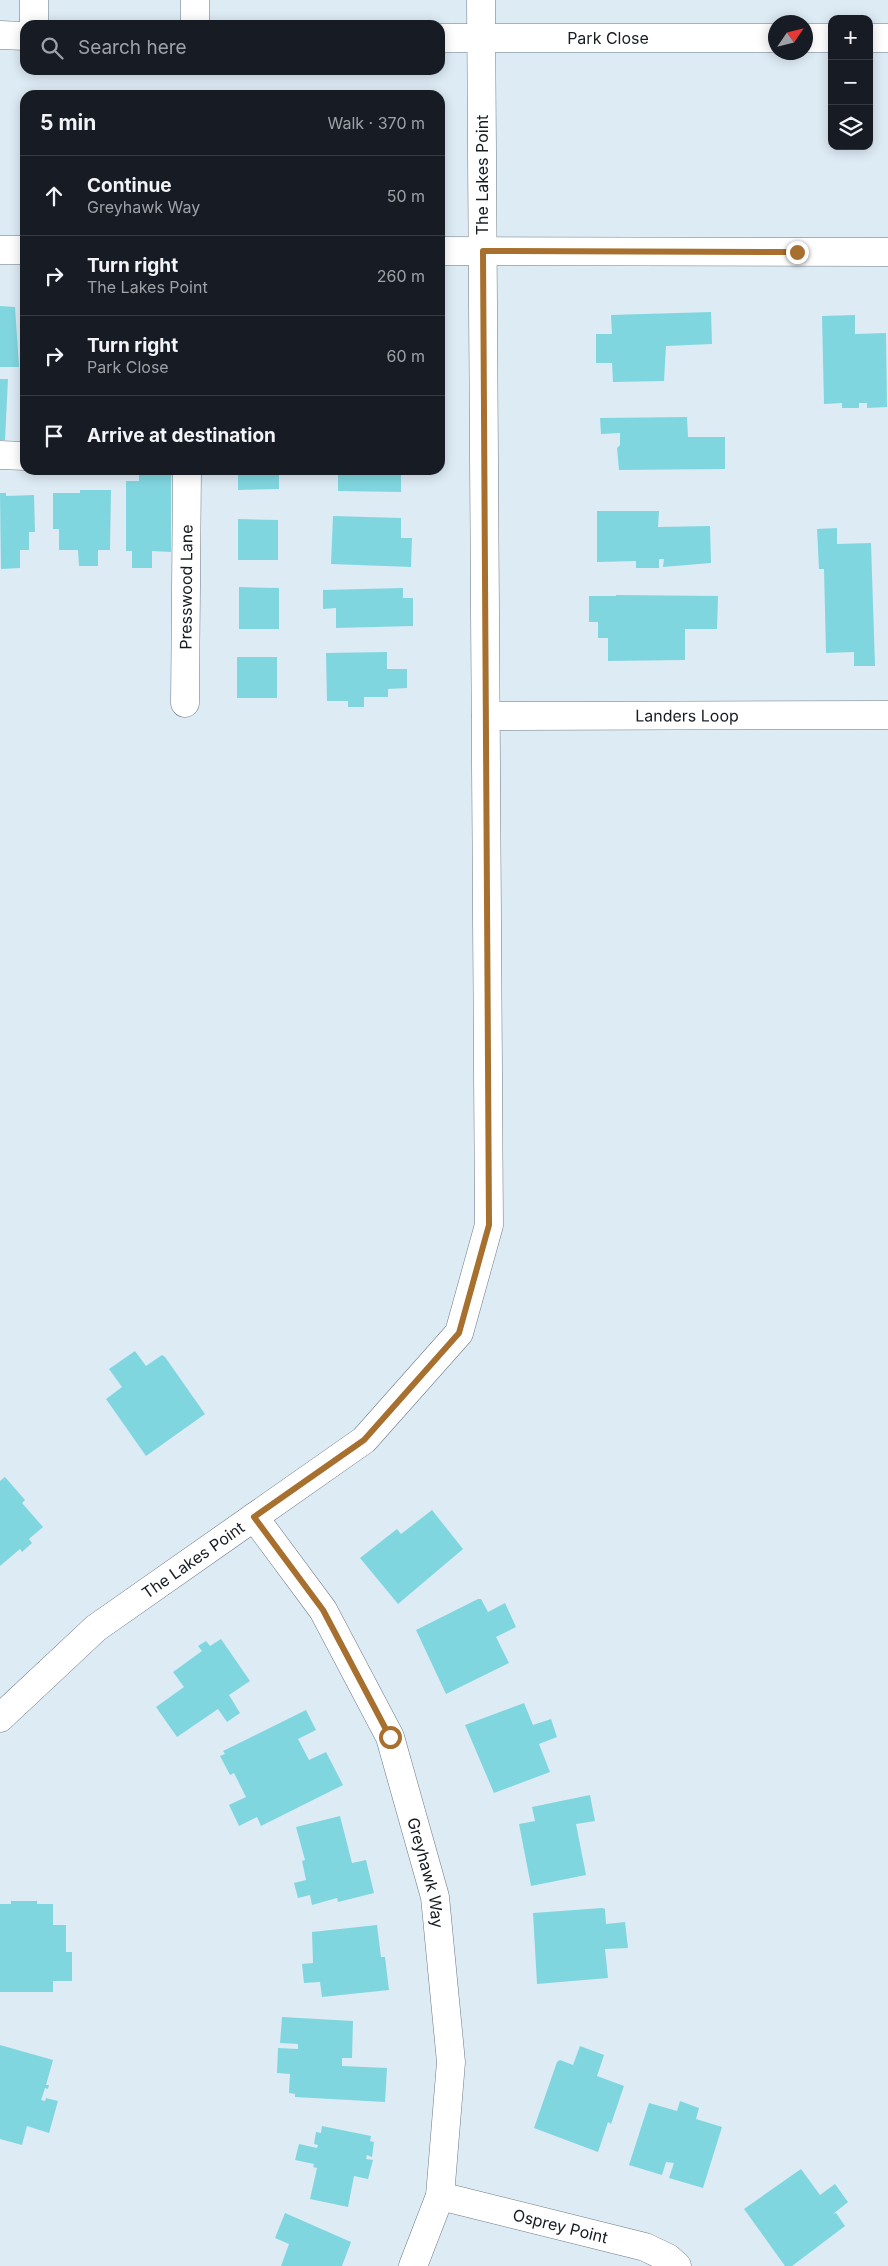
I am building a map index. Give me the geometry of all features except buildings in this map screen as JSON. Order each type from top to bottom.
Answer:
[{"type":"street","points":[[34,0],[34,20]]},
{"type":"street","points":[[195,0],[195,20]]},
{"type":"street","name":"The Lakes Point","points":[[0,1718],[96,1628],[364,1440],[459,1333],[489,1225],[481,0]]},
{"type":"street","points":[[0,36],[20,36]]},
{"type":"street","name":"Park Close","points":[[445,38],[768,38]]},
{"type":"street","points":[[813,38],[828,38]]},
{"type":"street","points":[[873,38],[888,38]]},
{"type":"street","points":[[0,250],[20,250]]},
{"type":"street","points":[[445,251],[888,252]]},
{"type":"street","points":[[0,455],[20,456]]},
{"type":"street","name":"Presswood Lane","points":[[185,702],[187,475]]},
{"type":"street","name":"Landers Loop","points":[[486,716],[888,715]]},
{"type":"street","name":"Greyhawk Way","points":[[254,1517],[323,1610],[390,1737],[435,1897],[451,2062],[440,2196],[413,2266]]},
{"type":"street","name":"Osprey Point","points":[[440,2196],[645,2247],[668,2258],[677,2266]]},
{"type":"route","points":[[390,1737],[323,1610],[254,1517],[364,1440],[459,1333],[489,1225],[483,251],[797,252]]}]
